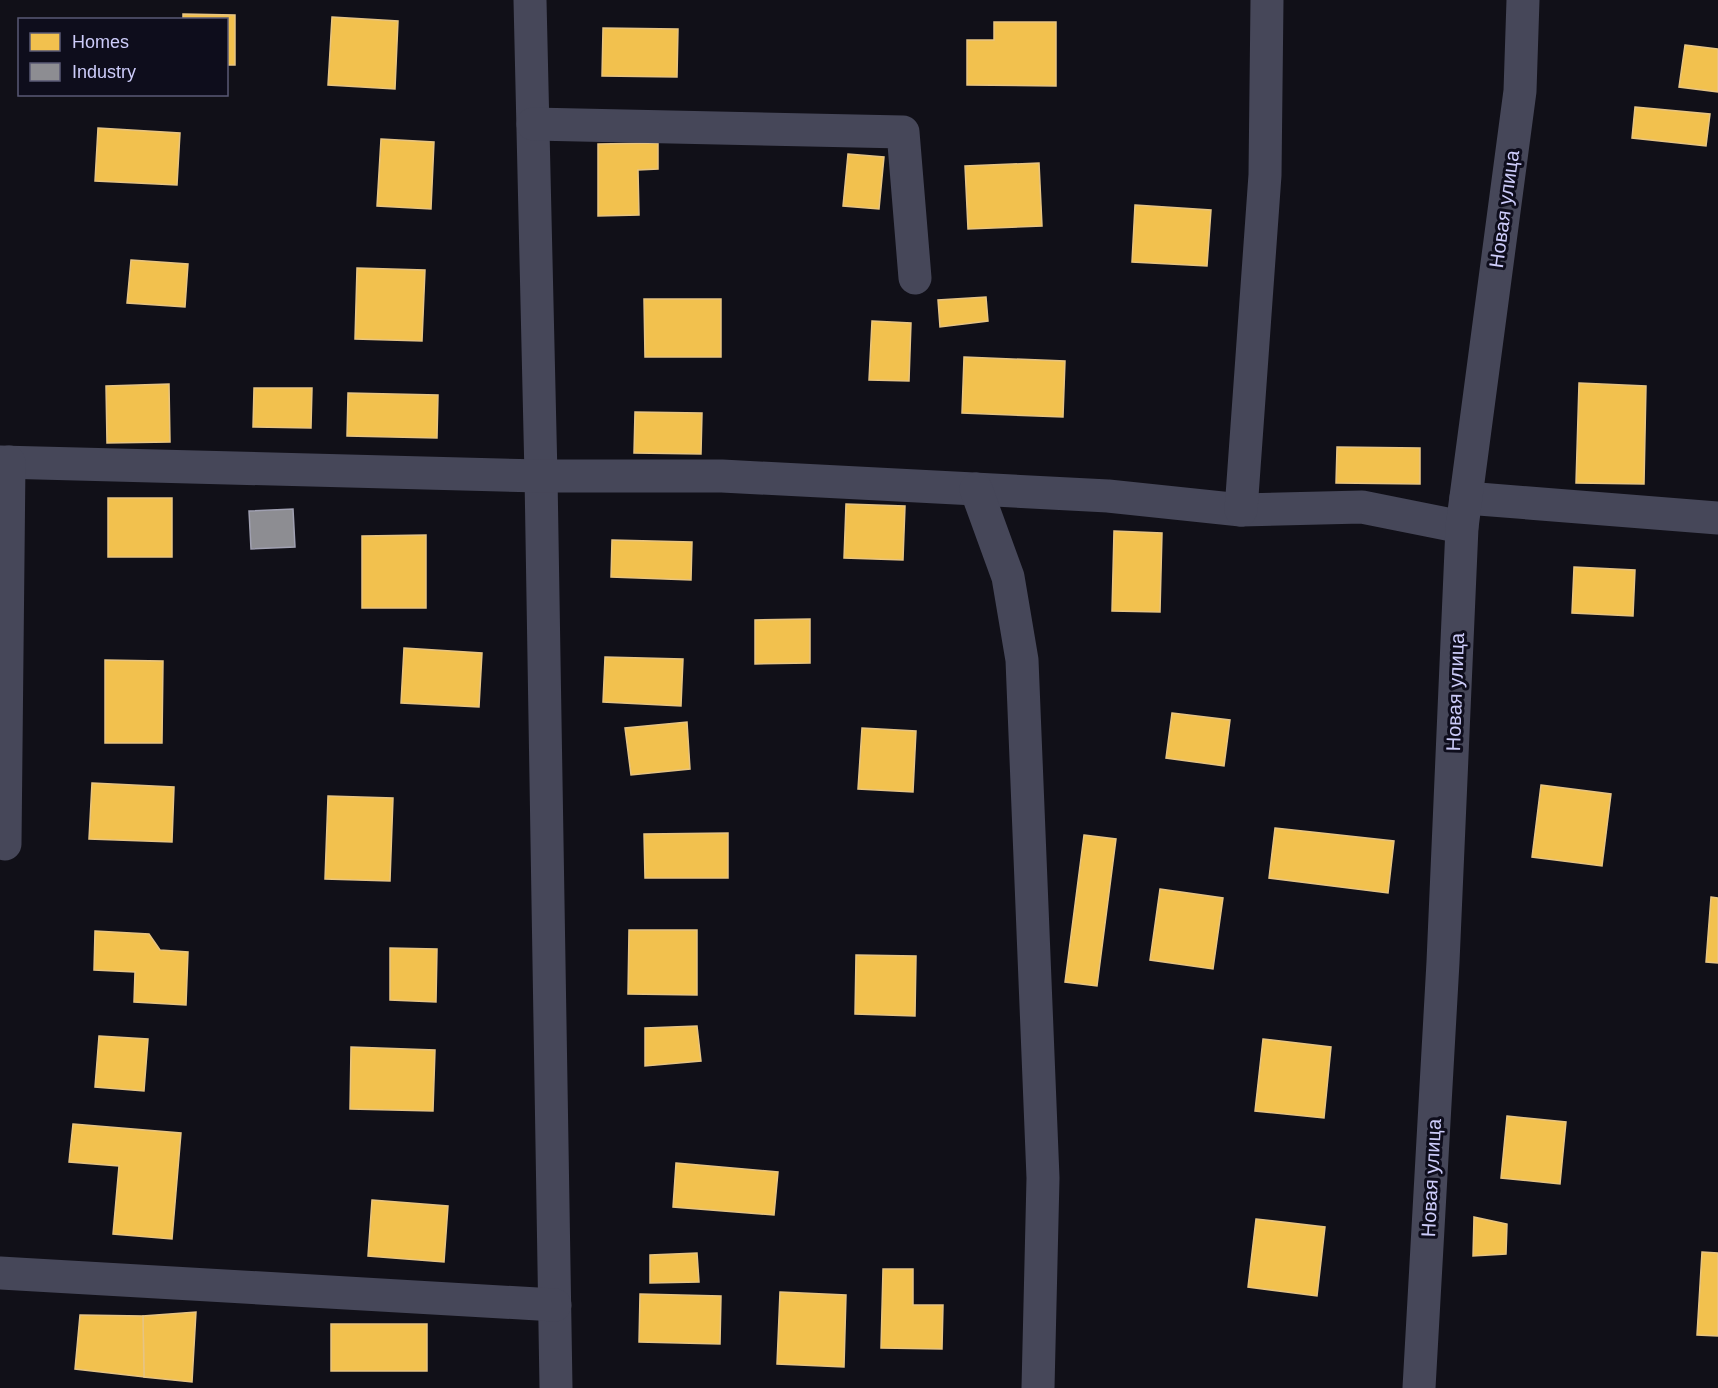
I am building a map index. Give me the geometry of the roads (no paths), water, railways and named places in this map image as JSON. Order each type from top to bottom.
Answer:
[{"type":"street","points":[[530,0],[541,476],[556,1388]]},
{"type":"street","points":[[1242,510],[1265,175],[1267,0]]},
{"type":"street","name":"Новая улица","points":[[1419,1388],[1444,950],[1464,512],[1520,91],[1523,0]]},
{"type":"street","points":[[533,124],[903,132],[915,278]]},
{"type":"street","points":[[5,844],[5,462],[541,476],[722,476],[1108,496],[1242,510],[1362,507],[1464,512],[1718,518]]},
{"type":"street","points":[[976,489],[1008,577],[1022,660],[1043,1178],[1038,1388]]},
{"type":"street","points":[[0,1273],[24,1272],[555,1305]]}]
